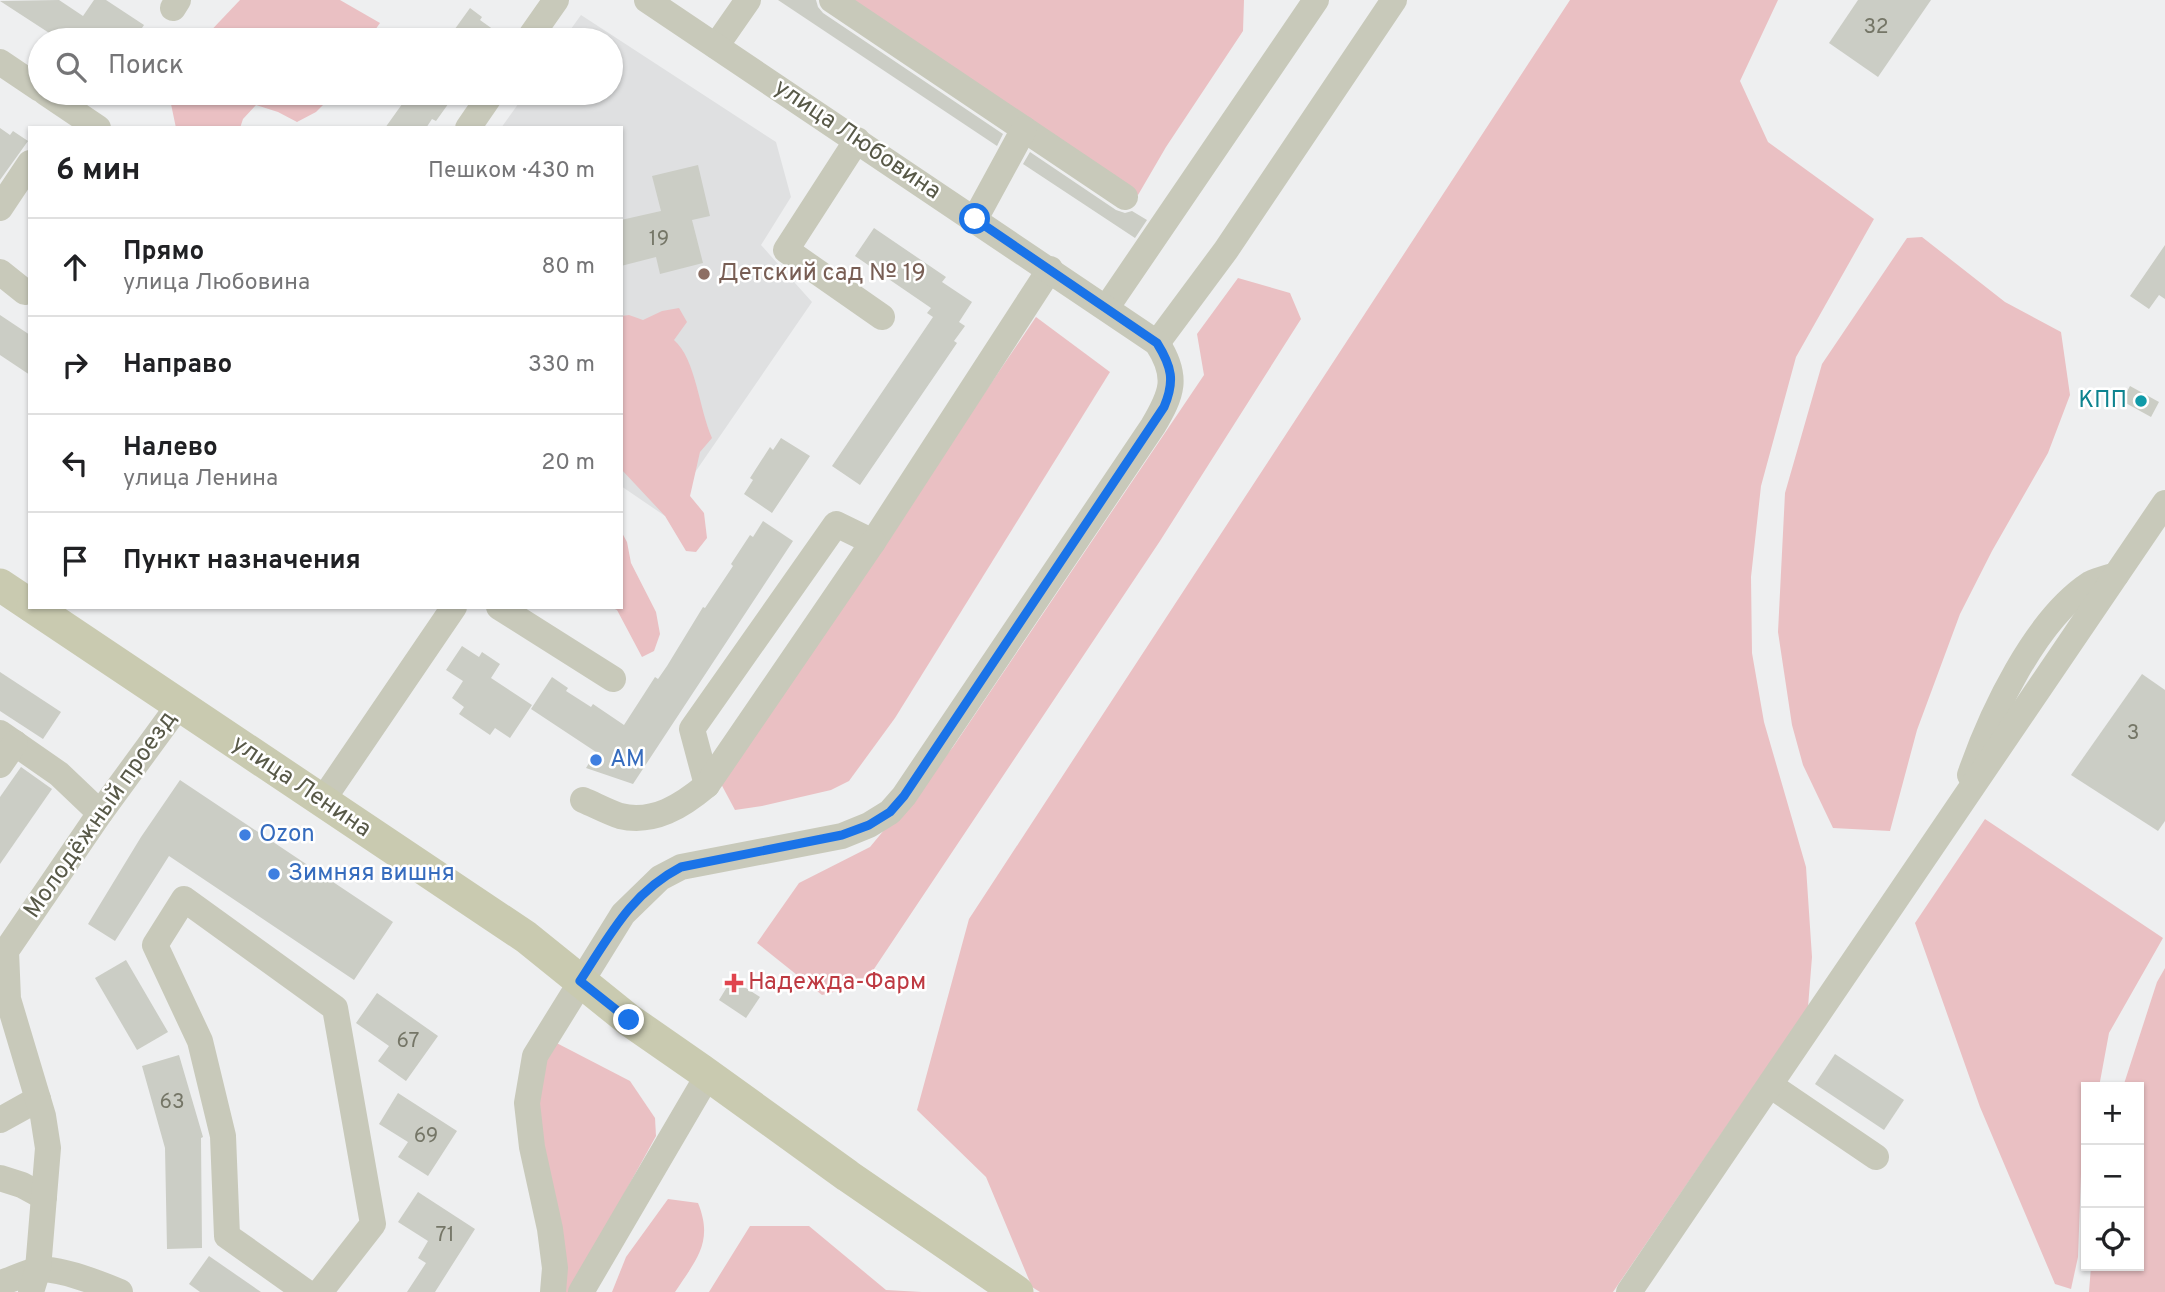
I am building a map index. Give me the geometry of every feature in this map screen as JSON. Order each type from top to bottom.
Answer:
[{"type":"main road","name":"улица Ленина","points":[[0,585],[28,603]]},
{"type":"main road","name":"улица Ленина","points":[[36,609],[526,937],[629,1020],[848,1177],[1017,1292]]},
{"type":"street","points":[[536,28],[556,0]]},
{"type":"street","name":"улица Любовина","points":[[647,0],[1107,307],[1161,350]]},
{"type":"street","points":[[716,46],[748,0]]},
{"type":"street","points":[[832,0],[1125,197]]},
{"type":"street","points":[[1107,307],[1316,0]]},
{"type":"street","points":[[553,1292],[555,1268],[550,1229],[532,1147],[527,1103],[535,1056],[623,914],[660,878],[681,867],[842,835],[869,825],[890,812],[904,796],[1153,426],[1171,390],[1171,374],[1161,350],[1394,0]]},
{"type":"street","points":[[0,62],[28,81]]},
{"type":"street","points":[[469,126],[484,105]]},
{"type":"street","points":[[55,109],[93,126]]},
{"type":"street","points":[[975,219],[1024,128]]},
{"type":"street","points":[[857,140],[786,250],[882,317]]},
{"type":"street","points":[[0,208],[28,166]]},
{"type":"street","points":[[583,800],[620,816],[663,815],[687,802],[707,785],[873,542],[1050,270]]},
{"type":"street","points":[[0,272],[25,292]]},
{"type":"street","points":[[1629,1292],[2165,503]]},
{"type":"street","points":[[707,785],[692,729],[836,524],[873,542]]},
{"type":"street","points":[[322,801],[452,609]]},
{"type":"street","points":[[502,609],[613,679]]},
{"type":"street","name":"Молодёжный проезд","points":[[35,1281],[48,1148],[38,1099],[7,1017],[8,999],[3,952],[179,705]]},
{"type":"street","points":[[0,765],[7,738],[59,774],[100,813]]},
{"type":"street","points":[[306,1292],[227,1236],[223,1136],[200,1041],[155,945],[184,899],[335,1008],[373,1224],[320,1292]]},
{"type":"street","points":[[581,1292],[704,1072]]},
{"type":"street","points":[[1770,1085],[1876,1157]]},
{"type":"street","points":[[0,1120],[38,1099]]},
{"type":"street","points":[[0,1178],[22,1185],[44,1198]]},
{"type":"street","points":[[0,1283],[35,1281],[67,1273],[120,1292]]},
{"type":"shaded area","points":[[240,0],[340,0],[380,23],[376,28],[213,28]]},
{"type":"shaded area","points":[[842,0],[1244,0],[1243,31],[1166,147],[1138,195],[1071,148]]},
{"type":"shaded area","points":[[1570,0],[1778,0],[1740,81],[1768,142],[1874,219],[1796,357],[1761,486],[1751,577],[1752,653],[1764,722],[1806,867],[1812,957],[1808,1007],[1613,1292],[1040,1292],[1032,1287],[986,1177],[917,1110],[969,919]]},
{"type":"shaded area","name":"Детский сад № 19","points":[[581,15],[601,28],[572,28]]},
{"type":"shaded area","name":"Детский сад № 19","points":[[623,42],[776,142],[791,197],[761,245],[812,302],[665,516],[623,487],[623,126],[502,126],[517,105],[623,105]]},
{"type":"shaded area","points":[[171,105],[256,105],[243,119],[241,126],[176,126]]},
{"type":"shaded area","points":[[256,105],[323,105],[297,122]]},
{"type":"shaded area","points":[[1922,237],[2005,302],[2061,332],[2070,395],[2048,453],[1992,551],[1960,614],[1917,730],[1890,831],[1833,828],[1803,765],[1792,725],[1778,632],[1785,493],[1822,364],[1907,238]]},
{"type":"shaded area","points":[[1238,278],[1290,293],[1301,319],[1160,541],[864,984],[822,995],[757,943],[799,883],[870,847],[953,747],[1204,375],[1197,334]]},
{"type":"shaded area","points":[[679,308],[687,322],[674,340],[687,359],[712,438],[700,452],[690,496],[704,513],[707,538],[696,552],[686,551],[665,516],[623,471],[623,316],[643,320],[662,311]]},
{"type":"shaded area","points":[[1036,317],[1110,372],[895,718],[849,781],[831,790],[735,810],[720,782]]},
{"type":"shaded area","points":[[623,535],[631,563],[656,612],[660,634],[654,651],[642,657],[615,609],[623,609]]},
{"type":"shaded area","points":[[1985,819],[2163,938],[2109,1033],[2100,1082],[2081,1082],[2078,1257],[2071,1289],[2055,1284],[1980,1107],[1915,923]]},
{"type":"shaded area","points":[[2165,968],[2165,1292],[2089,1292],[2091,1271],[2144,1271],[2144,1082],[2125,1082],[2157,982]]},
{"type":"shaded area","points":[[545,1037],[630,1081],[655,1118],[656,1136],[570,1292],[553,1292],[532,1147]]},
{"type":"shaded area","points":[[668,1199],[698,1203],[704,1229],[703,1240],[690,1270],[675,1292],[612,1292],[626,1257]]},
{"type":"shaded area","points":[[750,1226],[809,1226],[886,1290],[922,1292],[709,1292]]},
{"type":"building","points":[[59,0],[83,16],[94,0],[106,0],[144,25],[142,28],[42,28],[0,1]]},
{"type":"building","points":[[778,0],[816,0],[823,13],[1003,134],[997,146]]},
{"type":"building","points":[[1858,0],[1931,0],[1878,77],[1829,43]]},
{"type":"building","points":[[470,8],[491,28],[456,28]]},
{"type":"building","points":[[401,105],[447,105],[436,121],[432,119],[427,126],[386,126]]},
{"type":"building","points":[[0,128],[10,135],[13,131],[28,141],[0,180]]},
{"type":"building","points":[[1030,152],[1116,210],[1125,213],[1132,211],[1147,220],[1135,238],[1023,164]]},
{"type":"building","points":[[698,165],[710,216],[692,220],[703,263],[660,274],[656,257],[623,265],[623,220],[661,211],[652,176]]},
{"type":"building","points":[[874,228],[946,277],[942,282],[972,302],[959,322],[965,326],[954,341],[957,343],[860,485],[832,466],[933,317],[927,313],[931,308],[855,256]]},
{"type":"building","points":[[2165,245],[2165,299],[2159,295],[2149,309],[2130,296]]},
{"type":"building","points":[[0,315],[28,334],[28,374],[0,355]]},
{"type":"building","name":"КПП","points":[[2130,386],[2159,402],[2151,417],[2122,401]]},
{"type":"building","points":[[781,438],[810,456],[772,513],[744,494],[753,480],[750,478],[770,447],[773,450]]},
{"type":"building","points":[[763,521],[793,541],[633,784],[586,768],[596,752],[531,709],[552,677],[568,688],[566,691],[591,707],[593,704],[624,725],[655,677],[658,679],[667,666],[703,607],[705,608],[733,566],[731,564],[750,535],[753,537]]},
{"type":"building","points":[[462,646],[479,657],[482,652],[500,664],[491,678],[532,705],[510,738],[495,728],[490,735],[459,714],[464,707],[452,698],[463,681],[446,670]]},
{"type":"building","points":[[0,672],[61,712],[43,739],[0,711]]},
{"type":"building","points":[[2142,674],[2165,690],[2165,821],[2158,831],[2071,775]]},
{"type":"building","points":[[21,767],[52,789],[0,864],[0,797]]},
{"type":"building","points":[[180,780],[393,922],[354,980],[169,856],[115,941],[88,924],[141,837]]},
{"type":"building","points":[[126,960],[168,1032],[137,1050],[95,978]]},
{"type":"building","points":[[732,979],[760,997],[746,1018],[719,1000]]},
{"type":"building","points":[[377,993],[438,1036],[406,1081],[378,1061],[389,1046],[356,1023]]},
{"type":"building","points":[[1835,1054],[1904,1100],[1884,1130],[1815,1084]]},
{"type":"building","points":[[179,1055],[203,1137],[202,1248],[167,1249],[165,1148],[142,1066]]},
{"type":"building","points":[[398,1093],[457,1131],[428,1176],[398,1157],[408,1142],[379,1124]]},
{"type":"building","points":[[418,1192],[475,1229],[435,1292],[407,1292],[426,1263],[418,1258],[428,1241],[398,1222]]},
{"type":"building","points":[[209,1256],[261,1292],[200,1292],[189,1284]]},
{"type":"place","name":"Детский сад № 19","points":[[704,274]]},
{"type":"place","name":"КПП","points":[[2141,401]]},
{"type":"place","name":"АМ","points":[[596,760]]},
{"type":"place","name":"Ozon","points":[[245,835]]},
{"type":"place","name":"Зимняя вишня","points":[[274,874]]},
{"type":"place","name":"Надежда-Фарм","points":[[734,983]]},
{"type":"route","points":[[629,1020],[580,981],[623,914],[660,878],[681,867],[842,835],[869,825],[890,812],[904,796],[1164,407],[1171,390],[1171,374],[1166,357],[1157,343],[975,219]]}]
